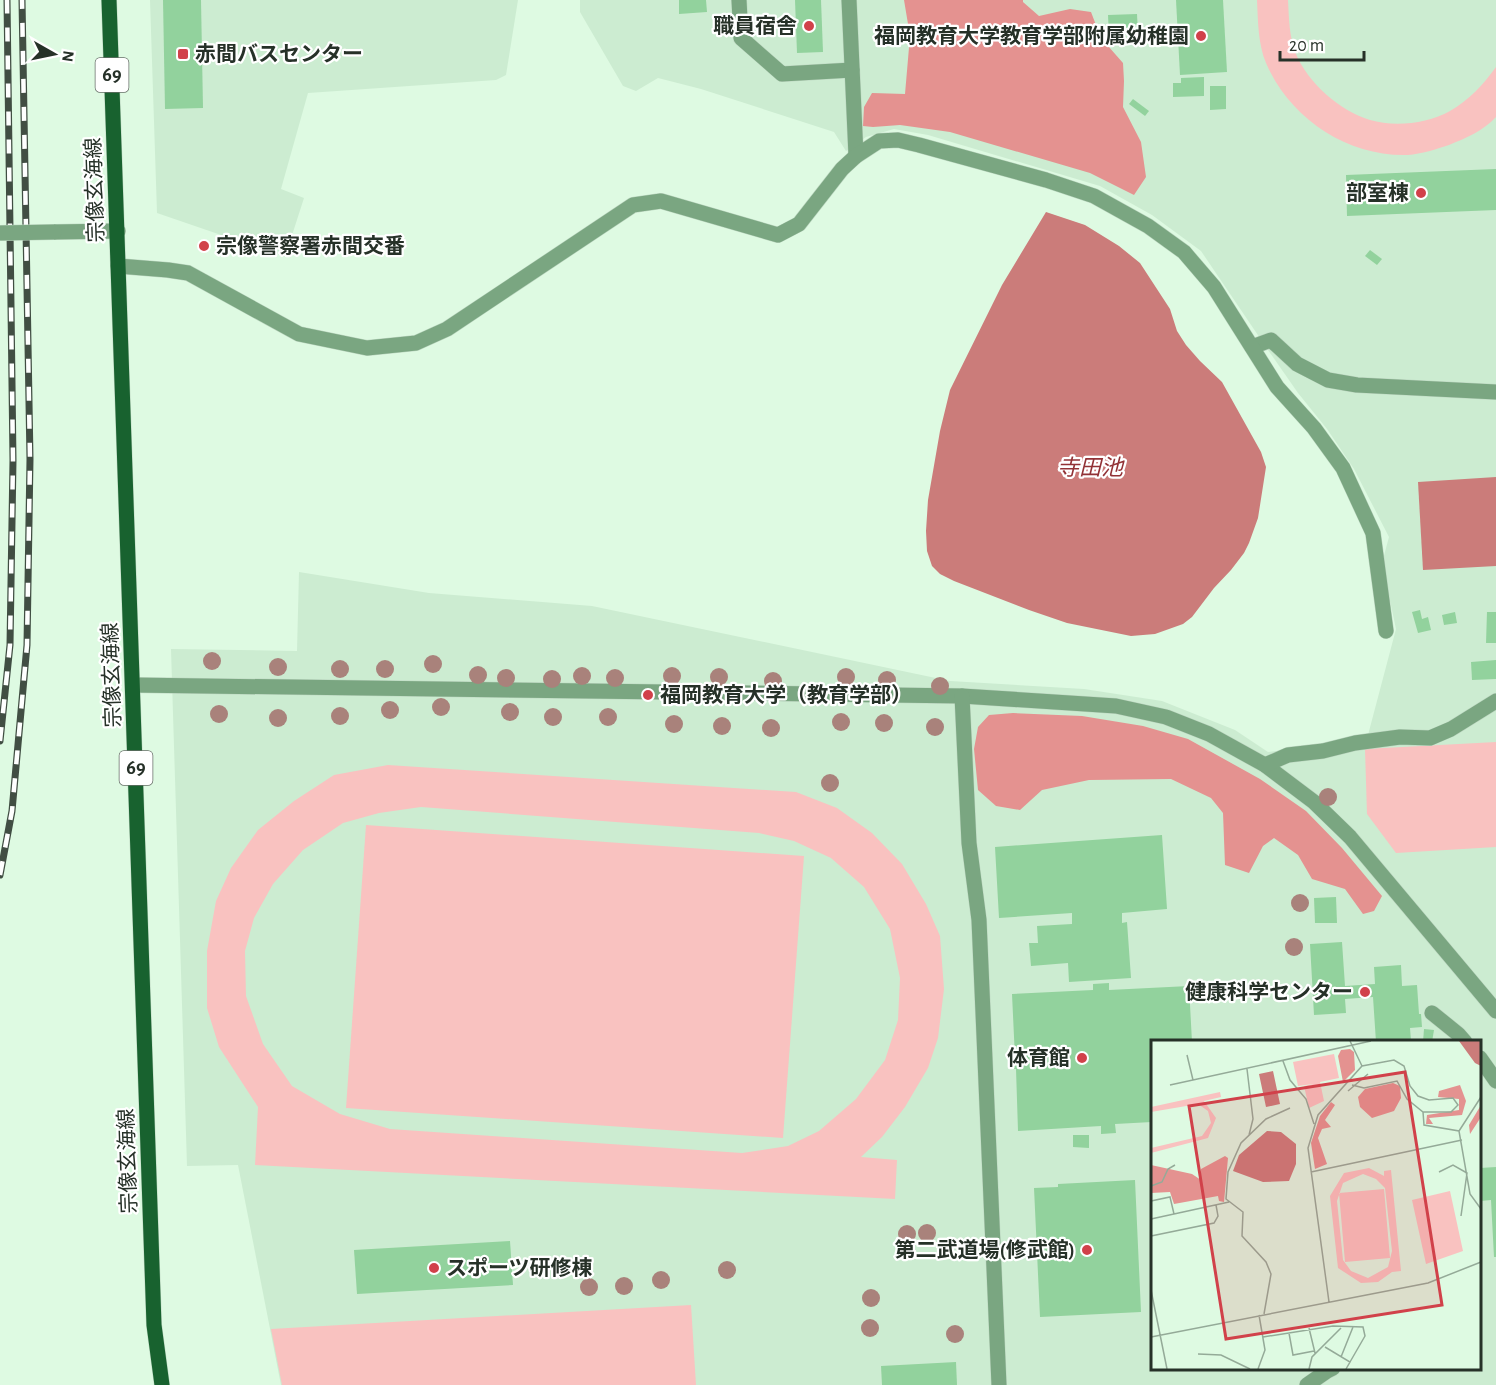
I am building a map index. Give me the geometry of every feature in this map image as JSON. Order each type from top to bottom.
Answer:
[{"type":"main road","name":"宗像玄海線","points":[[109,0],[154,1325],[162,1385]]},
{"type":"street","points":[[739,0],[741,38],[782,74],[852,70]]},
{"type":"street","points":[[849,0],[856,156]]},
{"type":"street","points":[[118,266],[188,273],[299,334],[367,348],[416,343],[447,329],[633,206],[661,201],[778,235],[800,224],[842,169],[856,156],[879,141],[898,140],[1046,180],[1094,196],[1148,226],[1184,252],[1214,287],[1277,387],[1314,428],[1342,468],[1373,533],[1386,631]]},
{"type":"street","points":[[0,233],[118,231]]},
{"type":"street","points":[[1252,347],[1272,340],[1297,364],[1328,380],[1357,385],[1496,392]]},
{"type":"street","points":[[133,684],[962,696],[1116,706],[1166,717],[1209,734],[1265,765],[1314,802],[1350,837],[1496,1011]]},
{"type":"street","points":[[962,696],[969,843],[979,920],[999,1385]]},
{"type":"street","points":[[1265,765],[1288,755],[1323,751],[1354,742],[1400,737],[1430,738],[1451,729],[1496,701]]},
{"type":"street","points":[[1432,1013],[1464,1040]]},
{"type":"street","points":[[1486,1058],[1496,1081]]},
{"type":"street","points":[[1307,1385],[1329,1370]]},
{"type":"shaded area","points":[[150,0],[518,0],[506,75],[496,80],[308,93],[281,189],[304,198],[285,257],[157,213]]},
{"type":"shaded area","name":"福岡教育大学（教育学部）","points":[[580,0],[1496,0],[1496,1385],[281,1385],[238,1165],[187,1166],[171,649],[297,651],[299,572],[429,593],[592,606],[950,681],[1084,689],[1162,701],[1235,730],[1268,752],[1318,746],[1368,735],[1396,629],[1382,563],[1389,537],[1354,469],[1327,429],[1298,393],[1201,251],[1152,215],[1100,186],[928,135],[894,129],[866,137],[846,151],[834,132],[701,89],[658,78],[636,91],[623,86],[580,12]]},
{"type":"shaded area","points":[[904,0],[1023,0],[1039,16],[1070,9],[1091,12],[1101,38],[1123,63],[1123,107],[1141,142],[1146,177],[1134,195],[1090,173],[950,132],[900,125],[863,126],[864,107],[872,93],[905,94],[910,36]]},
{"type":"shaded area","points":[[1257,0],[1288,0],[1292,41],[1301,65],[1326,94],[1359,116],[1379,122],[1400,124],[1431,119],[1457,107],[1481,86],[1496,67],[1496,117],[1480,130],[1462,140],[1408,155],[1386,154],[1343,142],[1306,117],[1277,83],[1261,48]]},
{"type":"shaded area","points":[[1013,713],[1082,716],[1143,726],[1188,739],[1260,779],[1306,811],[1342,848],[1382,896],[1374,911],[1363,914],[1345,889],[1312,879],[1298,855],[1274,838],[1263,846],[1249,873],[1225,865],[1223,813],[1211,798],[1171,779],[1089,780],[1042,790],[1020,810],[996,806],[978,790],[974,749],[978,727],[989,715]]},
{"type":"shaded area","points":[[1496,742],[1496,847],[1396,853],[1367,814],[1365,749]]},
{"type":"shaded area","points":[[388,765],[796,792],[837,808],[872,833],[902,864],[926,904],[940,936],[944,989],[938,1038],[928,1068],[905,1107],[882,1137],[861,1157],[897,1160],[895,1199],[255,1165],[258,1107],[219,1047],[207,1008],[207,951],[216,901],[231,868],[258,830],[294,801],[334,775]],"holes":[[[421,807],[759,833],[794,841],[831,858],[864,887],[890,929],[900,978],[898,1020],[885,1060],[856,1099],[819,1131],[788,1146],[742,1153],[390,1129],[340,1114],[292,1086],[263,1044],[246,996],[245,951],[254,918],[273,884],[303,850],[343,823],[379,813]]]},
{"type":"shaded area","points":[[366,825],[804,856],[783,1138],[346,1108]]},
{"type":"shaded area","points":[[691,1305],[696,1385],[282,1385],[271,1329]]},
{"type":"water","name":"寺田池","points":[[1046,212],[1085,225],[1119,246],[1140,263],[1170,309],[1177,331],[1186,345],[1222,382],[1261,452],[1266,467],[1258,518],[1244,553],[1192,617],[1183,624],[1155,634],[1131,636],[1067,623],[1029,610],[940,574],[932,566],[927,551],[928,500],[950,390],[1002,285]]},
{"type":"water","points":[[1496,477],[1496,566],[1423,570],[1418,482]]},
{"type":"building","name":"赤間バスセンター","points":[[163,0],[201,0],[203,108],[165,109]]},
{"type":"building","name":"職員宿舎","points":[[679,0],[706,0],[707,12],[679,14]]},
{"type":"building","name":"職員宿舎","points":[[795,0],[821,0],[823,52],[797,53]]},
{"type":"building","name":"福岡教育大学教育学部附属幼稚園","points":[[1176,0],[1223,0],[1227,72],[1180,75]]},
{"type":"building","points":[[1137,14],[1138,34],[1109,36],[1108,15]]},
{"type":"building","points":[[1204,77],[1204,96],[1173,97],[1173,83],[1181,83],[1181,78]]},
{"type":"building","points":[[1210,86],[1226,86],[1226,109],[1210,110]]},
{"type":"building","points":[[1133,99],[1149,111],[1145,116],[1129,104]]},
{"type":"building","name":"部室棟","points":[[1496,169],[1496,210],[1347,216],[1346,175]]},
{"type":"building","points":[[1370,250],[1382,259],[1377,265],[1365,256]]},
{"type":"building","points":[[1420,610],[1422,619],[1428,617],[1431,630],[1418,633],[1412,612]]},
{"type":"building","points":[[1455,612],[1457,623],[1444,625],[1442,615]]},
{"type":"building","points":[[1487,612],[1496,612],[1496,643],[1486,643]]},
{"type":"building","points":[[1496,660],[1496,679],[1472,680],[1471,662]]},
{"type":"building","points":[[1162,835],[1167,909],[1122,913],[1122,923],[1127,922],[1131,978],[1069,982],[1068,963],[1031,966],[1029,943],[1038,943],[1037,926],[1072,924],[1072,913],[999,918],[995,847]]},
{"type":"building","points":[[1336,897],[1337,923],[1315,923],[1314,898]]},
{"type":"building","name":"健康科学センター","points":[[1342,942],[1345,986],[1375,984],[1374,967],[1401,965],[1402,986],[1417,985],[1422,1027],[1410,1028],[1411,1040],[1376,1040],[1373,997],[1345,999],[1346,1013],[1314,1015],[1310,944]]},
{"type":"building","name":"体育館","points":[[1109,983],[1109,990],[1189,986],[1192,1040],[1151,1040],[1151,1122],[1115,1124],[1116,1133],[1101,1134],[1101,1126],[1018,1131],[1016,1069],[1009,1069],[1009,1058],[1015,1058],[1012,994],[1093,990],[1093,984]]},
{"type":"building","points":[[1424,1029],[1434,1030],[1432,1040],[1423,1040]]},
{"type":"building","points":[[1073,1135],[1089,1135],[1089,1148],[1073,1147]]},
{"type":"building","points":[[1496,1167],[1496,1257],[1494,1257],[1491,1200],[1481,1201],[1481,1168]]},
{"type":"building","name":"第二武道場(修武館)","points":[[1135,1180],[1141,1312],[1040,1317],[1034,1188],[1058,1187],[1058,1184]]},
{"type":"building","name":"スポーツ研修棟","points":[[510,1241],[513,1285],[357,1294],[354,1250]]},
{"type":"building","points":[[956,1362],[957,1385],[882,1385],[881,1366]]},
{"type":"railway","points":[[0,741],[10,645],[13,460],[7,0]]},
{"type":"railway","points":[[0,875],[12,811],[27,645],[30,459],[22,0]]},
{"type":"place","name":"職員宿舎","points":[[809,26]]},
{"type":"place","name":"福岡教育大学教育学部附属幼稚園","points":[[1201,36]]},
{"type":"place","name":"赤間バスセンター","points":[[183,54]]},
{"type":"place","name":"部室棟","points":[[1421,193]]},
{"type":"place","name":"宗像警察署赤間交番","points":[[204,246]]},
{"type":"place","name":"福岡教育大学（教育学部）","points":[[648,695]]},
{"type":"place","name":"健康科学センター","points":[[1365,992]]},
{"type":"place","name":"体育館","points":[[1082,1058]]},
{"type":"place","name":"第二武道場(修武館)","points":[[1087,1250]]},
{"type":"place","name":"スポーツ研修棟","points":[[434,1268]]}]
